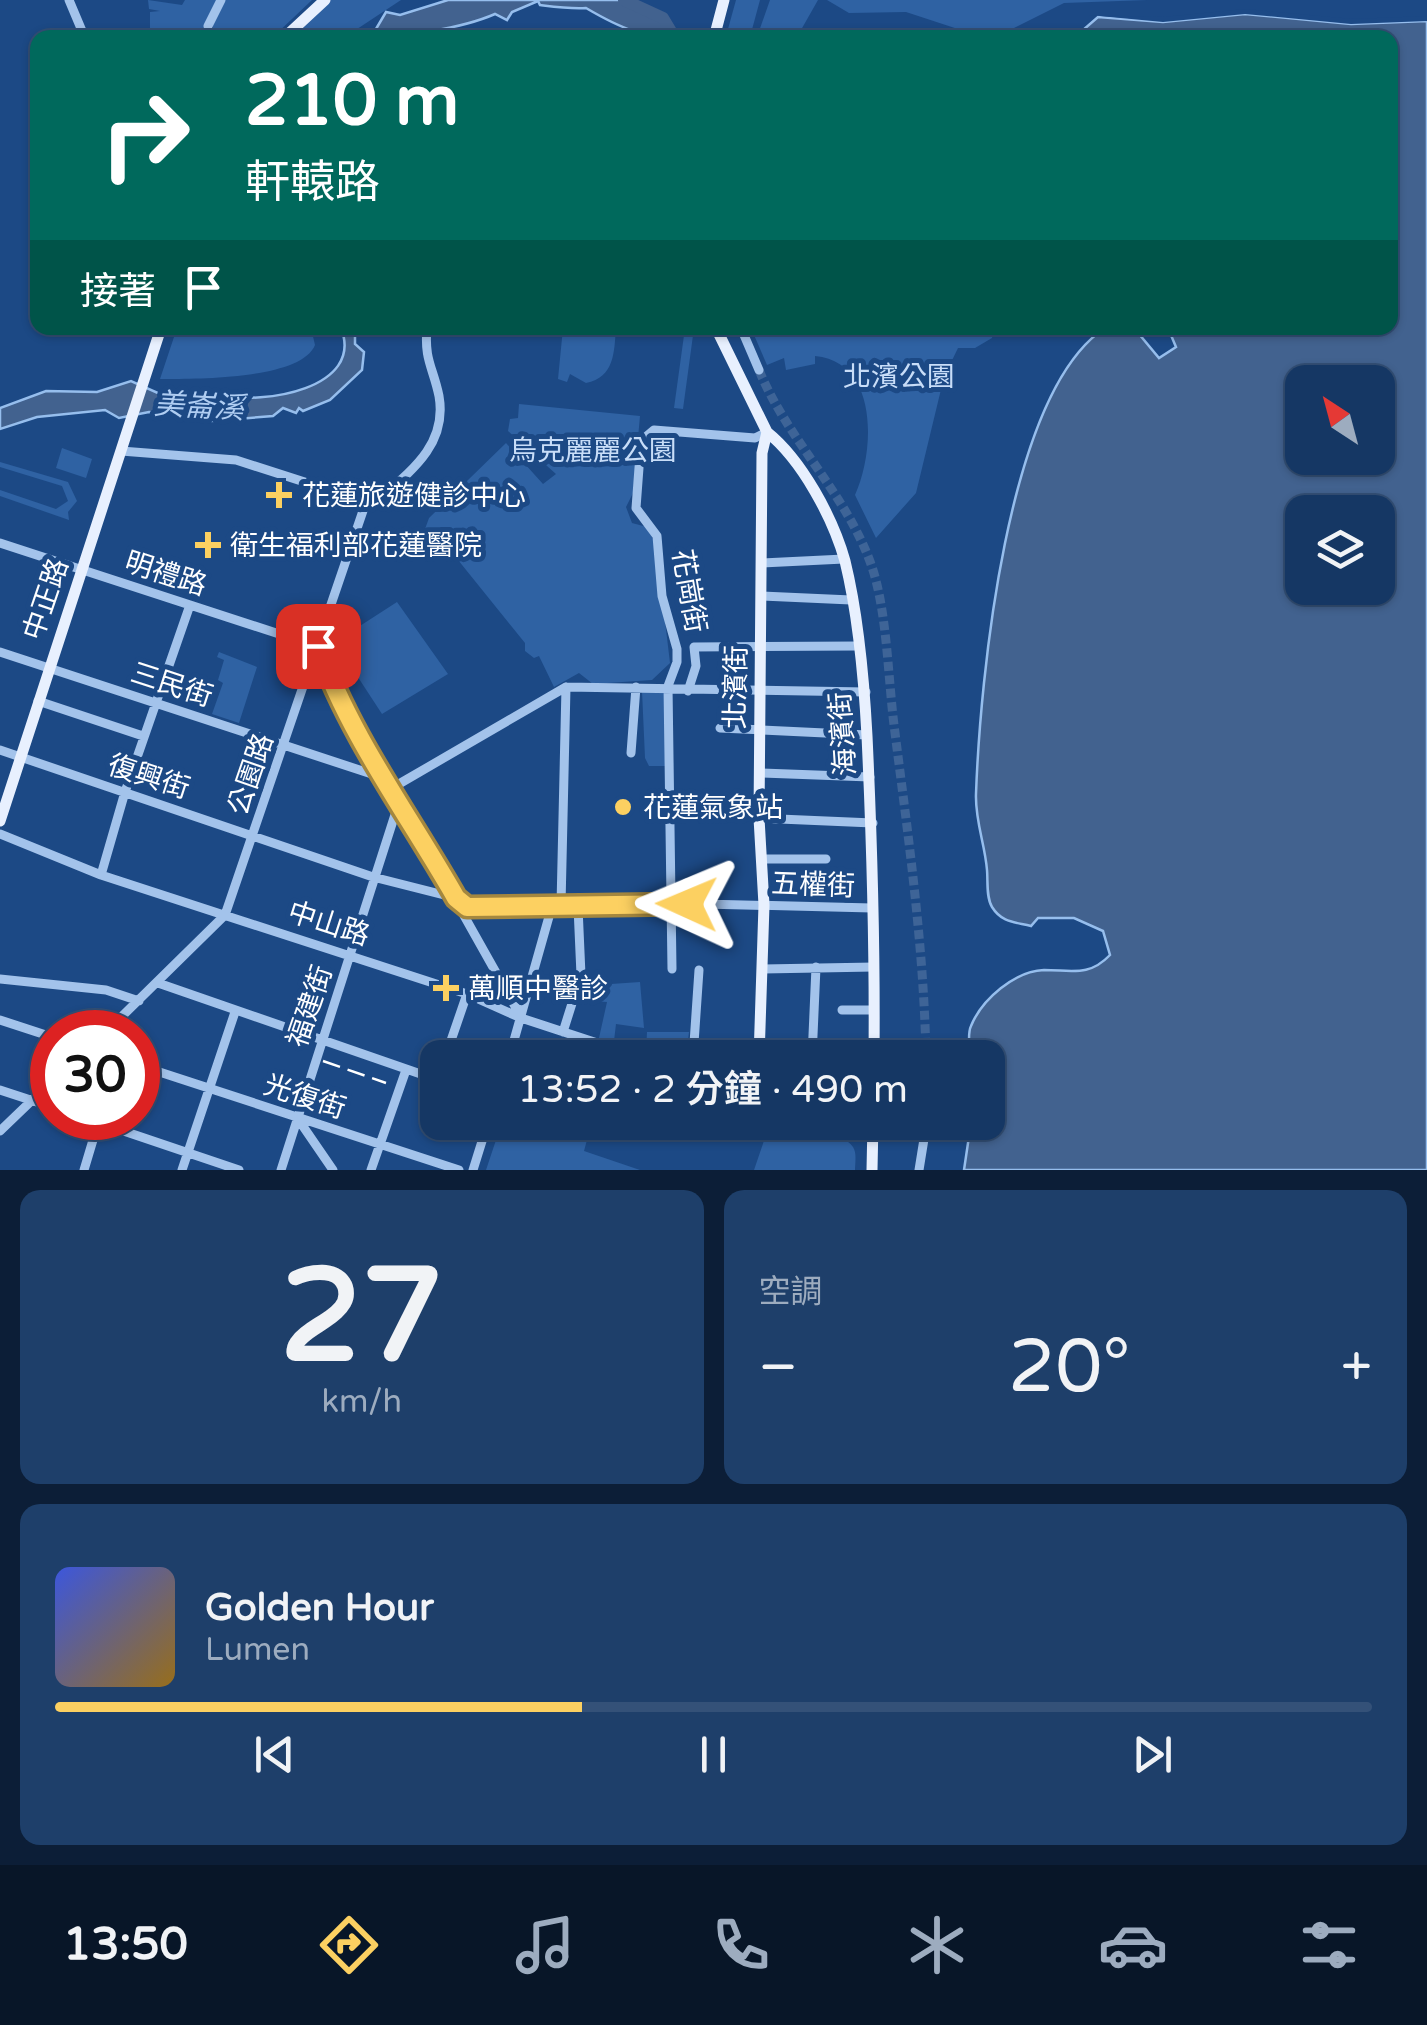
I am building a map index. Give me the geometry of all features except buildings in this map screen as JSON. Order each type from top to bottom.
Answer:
[{"type":"main road","points":[[293,30],[325,0]]},
{"type":"main road","name":"中正路","points":[[0,821],[160,335]]},
{"type":"main road","points":[[719,335],[767,432]]},
{"type":"main road","name":"海濱街","points":[[767,432],[799,469],[844,559],[866,692],[874,1040]]},
{"type":"main road","name":"北濱街","points":[[759,1040],[764,905],[759,818],[762,452],[767,432]]},
{"type":"main road","points":[[868,1170],[872,1140]]},
{"type":"street","points":[[69,0],[82,30]]},
{"type":"street","points":[[208,26],[220,0]]},
{"type":"street","points":[[121,451],[236,460],[373,504],[429,454],[436,436],[438,392],[424,355],[426,335]]},
{"type":"street","points":[[744,335],[759,370]]},
{"type":"street","name":"花崗街","points":[[672,969],[668,686],[677,662],[677,649],[662,596],[658,536],[636,508],[641,441],[654,430],[755,438],[767,432]]},
{"type":"street","name":"公園路","points":[[225,916],[366,502]]},
{"type":"street","name":"明禮路","points":[[0,543],[318,646]]},
{"type":"street","points":[[762,562],[844,559]]},
{"type":"street","points":[[761,596],[794,601],[851,600]]},
{"type":"street","points":[[101,875],[124,792],[190,604]]},
{"type":"street","points":[[318,646],[328,672],[521,1018]]},
{"type":"street","points":[[688,691],[696,666],[694,646],[858,646]]},
{"type":"street","name":"三民街","points":[[0,652],[284,743],[390,783]]},
{"type":"street","points":[[390,783],[566,687],[866,692]]},
{"type":"street","points":[[514,1040],[556,906],[566,687]]},
{"type":"street","points":[[632,753],[636,687]]},
{"type":"street","points":[[38,701],[143,736]]},
{"type":"street","points":[[720,728],[867,735]]},
{"type":"street","name":"復興街","points":[[0,750],[374,876],[456,898]]},
{"type":"street","points":[[760,773],[870,777]]},
{"type":"street","name":"福建街","points":[[281,1170],[400,800]]},
{"type":"street","points":[[759,818],[872,823]]},
{"type":"street","name":"中山路","points":[[0,834],[101,875],[467,994],[521,1018],[588,1040]]},
{"type":"street","points":[[763,859],[826,859]]},
{"type":"street","points":[[686,883],[687,904]]},
{"type":"street","name":"五權街","points":[[456,898],[467,907],[578,907],[622,902],[872,908]]},
{"type":"street","points":[[563,1032],[581,975],[578,907]]},
{"type":"street","points":[[130,1010],[225,916]]},
{"type":"street","points":[[813,1040],[816,967]]},
{"type":"street","points":[[763,969],[874,967]]},
{"type":"street","points":[[694,1040],[698,970]]},
{"type":"street","points":[[0,980],[106,990],[140,1001]]},
{"type":"street","points":[[158,983],[420,1074]]},
{"type":"street","points":[[451,1040],[467,994]]},
{"type":"street","points":[[842,1010],[874,1010]]},
{"type":"street","points":[[182,1170],[235,1012]]},
{"type":"street","points":[[0,1020],[30,1030]]},
{"type":"street","points":[[372,1170],[406,1070]]},
{"type":"street","name":"光復街","points":[[160,1071],[459,1170]]},
{"type":"street","points":[[0,1090],[30,1099]]},
{"type":"street","points":[[0,1131],[30,1102]]},
{"type":"street","points":[[296,1117],[333,1170]]},
{"type":"street","points":[[84,1170],[93,1140]]},
{"type":"street","points":[[151,1140],[239,1170]]},
{"type":"street","points":[[473,1170],[482,1140]]},
{"type":"street","points":[[918,1170],[924,1140]]},
{"type":"green space","points":[[148,0],[182,5],[185,0],[218,0],[205,30],[150,30],[150,12],[160,11],[149,9]]},
{"type":"green space","points":[[224,0],[312,0],[280,30],[213,30]]},
{"type":"green space","points":[[325,0],[401,0],[356,30],[293,30]]},
{"type":"green space","points":[[736,0],[760,0],[752,30],[728,29]]},
{"type":"green space","points":[[770,0],[818,0],[801,30],[759,30]]},
{"type":"green space","points":[[827,0],[1147,0],[1064,3],[1014,28],[990,30],[961,30],[906,12],[849,13]]},
{"type":"green space","points":[[175,335],[313,335],[315,345],[306,357],[290,365],[245,375],[160,379]]},
{"type":"green space","points":[[562,335],[616,335],[611,362],[603,375],[586,383],[570,374],[567,382],[558,379]]},
{"type":"green space","points":[[684,335],[693,335],[683,409],[674,408]]},
{"type":"green space","name":"北濱公園","points":[[754,335],[993,335],[975,348],[958,348],[944,377],[916,493],[876,538],[855,495],[862,477],[868,433],[861,391],[851,374],[836,362],[815,356],[815,364],[786,370],[784,358],[767,365]]},
{"type":"green space","name":"烏克麗麗公園","points":[[519,404],[640,416],[633,493],[626,507],[632,523],[647,527],[656,545],[670,663],[652,680],[593,684],[579,673],[554,687],[539,656],[534,658],[525,651],[525,643],[450,550],[425,529],[429,518],[506,443],[543,484],[556,474],[508,431],[510,419],[518,418]]},
{"type":"green space","points":[[62,448],[92,459],[86,478],[56,468]]},
{"type":"green space","points":[[0,462],[68,482],[77,501],[68,512],[69,520],[0,496],[0,490],[56,509],[68,501],[62,486],[0,467]]},
{"type":"green space","points":[[397,602],[448,674],[382,714],[335,642]]},
{"type":"green space","points":[[219,652],[257,667],[239,723],[212,714],[223,683],[218,680],[224,660],[217,657]]},
{"type":"green space","points":[[665,690],[666,766],[649,766],[645,758],[642,691]]},
{"type":"green space","points":[[640,982],[644,1028],[616,1024],[614,1040],[599,1038],[607,1002],[578,1000],[582,986]]},
{"type":"green space","points":[[647,1032],[689,1032],[688,1040],[647,1040]]},
{"type":"green space","points":[[496,1140],[587,1140],[584,1151],[640,1170],[486,1170]]},
{"type":"green space","points":[[764,1140],[846,1140],[854,1149],[855,1170],[754,1170]]},
{"type":"water","points":[[448,0],[620,0],[646,9],[675,30],[632,30],[586,8],[540,5],[538,1],[512,12],[507,20],[495,14],[437,30],[374,30],[386,12],[400,15]]},
{"type":"water","points":[[1245,14],[1351,24],[1427,21],[1427,1170],[964,1170],[968,1140],[1005,1140],[1005,1040],[969,1040],[976,1016],[1001,988],[1022,975],[1087,969],[1110,955],[1103,931],[1074,918],[1038,918],[1031,926],[1009,921],[996,912],[989,899],[977,814],[979,745],[992,615],[1022,475],[1044,413],[1071,362],[1098,335],[1140,335],[1159,358],[1176,347],[1171,335],[1398,335],[1398,30],[1083,30],[1098,17],[1163,22]]},
{"type":"water","points":[[342,335],[355,335],[355,344],[364,352],[362,370],[330,400],[303,411],[299,408],[296,413],[283,408],[273,416],[212,421],[208,416],[149,412],[119,418],[105,410],[37,417],[0,429],[0,408],[46,391],[97,392],[131,381],[169,398],[214,401],[221,395],[283,394],[324,379],[338,366],[344,349]]},
{"type":"pier","points":[[1245,9],[1352,19],[1427,16],[1427,21],[1351,24],[1245,14],[1163,22],[1089,15],[1163,17]]},
{"type":"waterway","name":"美崙溪","points":[[624,0],[663,18],[670,30]]},
{"type":"tunnel","points":[[759,370],[785,420],[848,515],[877,585],[914,891],[925,1040]]},
{"type":"railway","points":[[323,1061],[386,1083]]},
{"type":"place","name":"花蓮旅遊健診中心","points":[[279,495]]},
{"type":"place","name":"衛生福利部花蓮醫院","points":[[208,545]]},
{"type":"place","name":"花蓮氣象站","points":[[623,807]]},
{"type":"place","name":"萬順中醫診","points":[[446,988]]},
{"type":"route","points":[[318,646],[328,672],[387,779],[456,898],[467,907],[687,904]]}]
